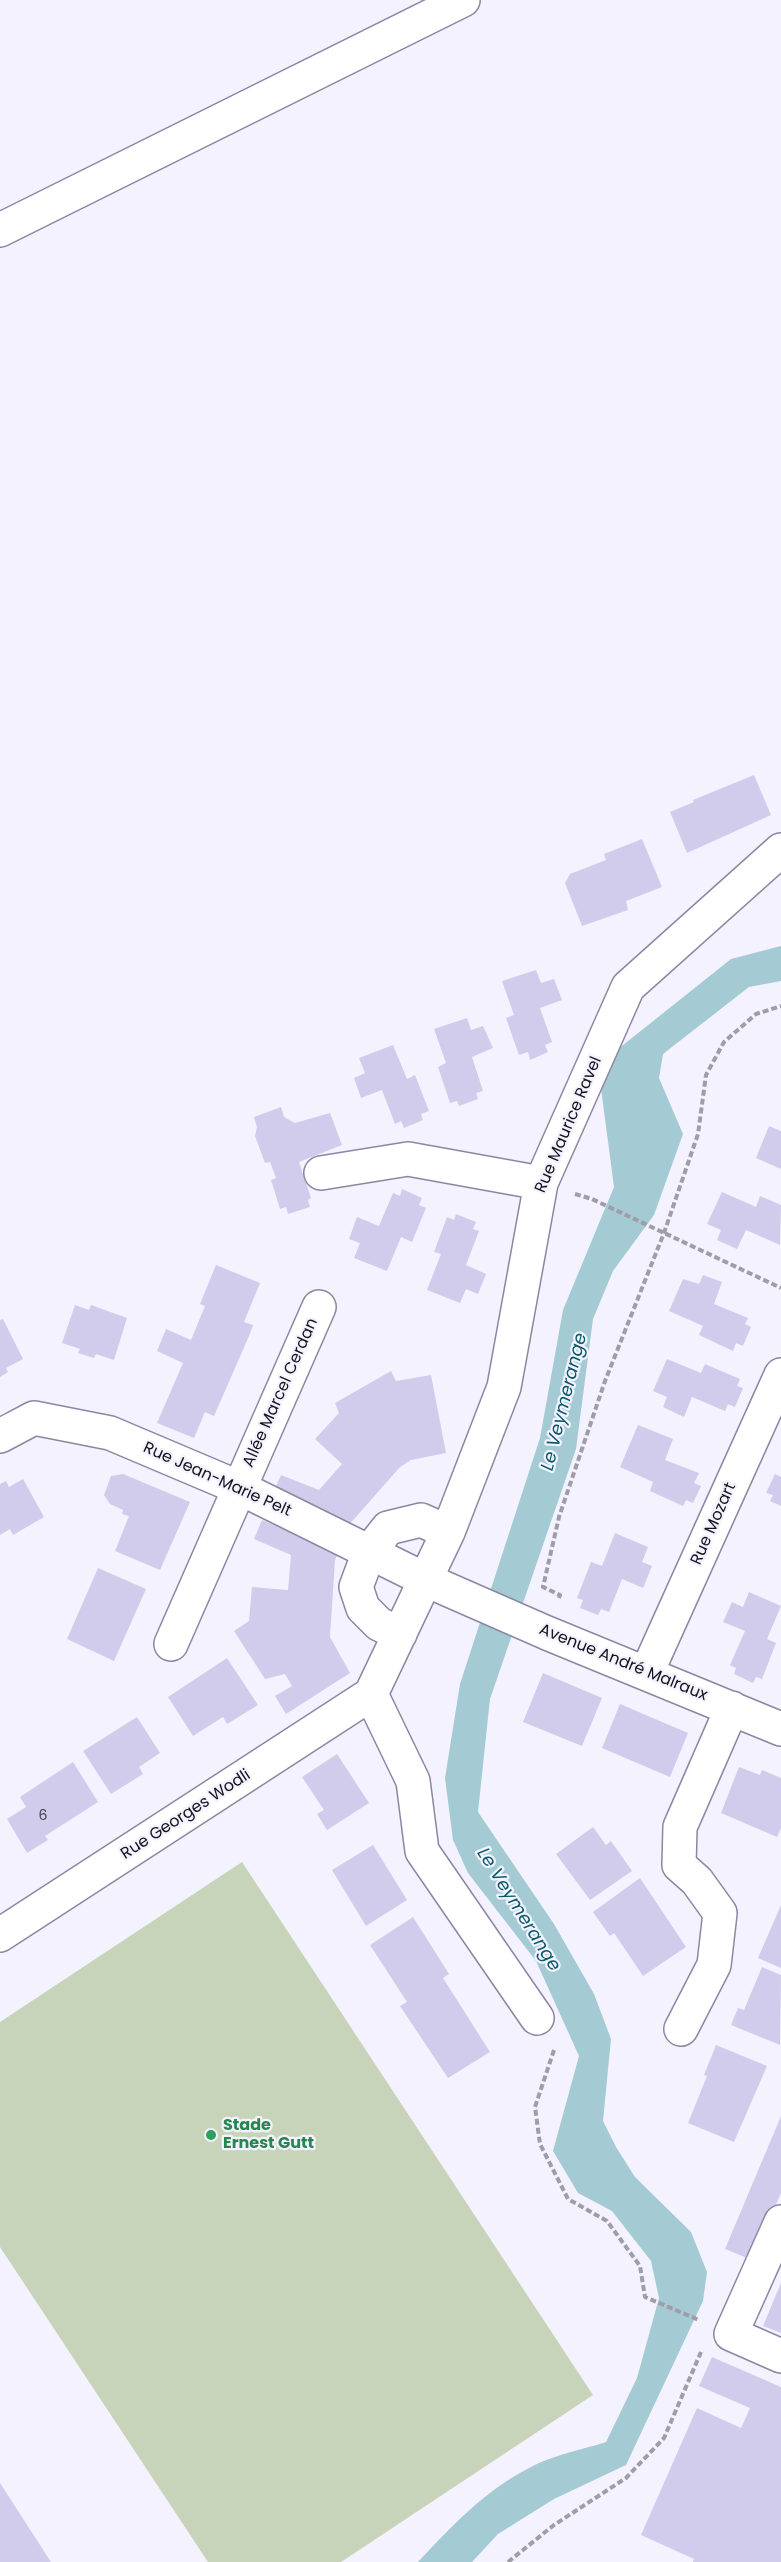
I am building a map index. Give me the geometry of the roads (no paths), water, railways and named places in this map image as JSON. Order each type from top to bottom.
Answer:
[{"type":"street","points":[[0,230],[463,0]]},
{"type":"street","name":"Rue Maurice Ravel","points":[[400,1634],[448,1533],[504,1388],[541,1184],[628,987],[781,850]]},
{"type":"street","points":[[321,1173],[408,1159],[541,1184]]},
{"type":"street","name":"Allée Marcel Cerdan","points":[[171,1644],[319,1307]]},
{"type":"street","name":"Rue Mozart","points":[[647,1672],[781,1375]]},
{"type":"street","name":"Rue Jean-Marie Pelt","points":[[0,1436],[34,1418],[110,1432],[240,1488],[426,1580]]},
{"type":"street","points":[[448,1533],[421,1520],[388,1528],[369,1552],[356,1587],[363,1608],[379,1624],[400,1634],[371,1694],[413,1781],[422,1851],[537,2018]]},
{"type":"street","name":"Avenue André Malraux","points":[[426,1580],[547,1633],[647,1672],[781,1729]]},
{"type":"street","name":"Rue Georges Wodli","points":[[0,1935],[371,1694]]},
{"type":"street","points":[[681,2029],[714,1965],[720,1913],[697,1881],[679,1865],[680,1827],[732,1708]]},
{"type":"street","points":[[781,2222],[731,2334],[781,2356]]},
{"type":"water","name":"Le Veymerange","points":[[781,946],[781,981],[749,987],[663,1054],[659,1078],[683,1134],[654,1215],[613,1271],[593,1319],[576,1449],[490,1699],[478,1812],[554,1924],[594,1994],[611,2039],[603,2121],[635,2177],[691,2232],[707,2272],[703,2301],[626,2465],[554,2499],[498,2534],[472,2562],[418,2562],[470,2510],[514,2476],[548,2459],[606,2442],[637,2378],[659,2298],[651,2261],[612,2211],[578,2193],[553,2151],[579,2056],[536,1961],[468,1873],[453,1840],[445,1778],[460,1684],[540,1438],[563,1310],[614,1187],[600,1081],[603,1061],[731,959]]},
{"type":"place","name":"Stade Ernest Gutt","points":[[211,2135]]}]
